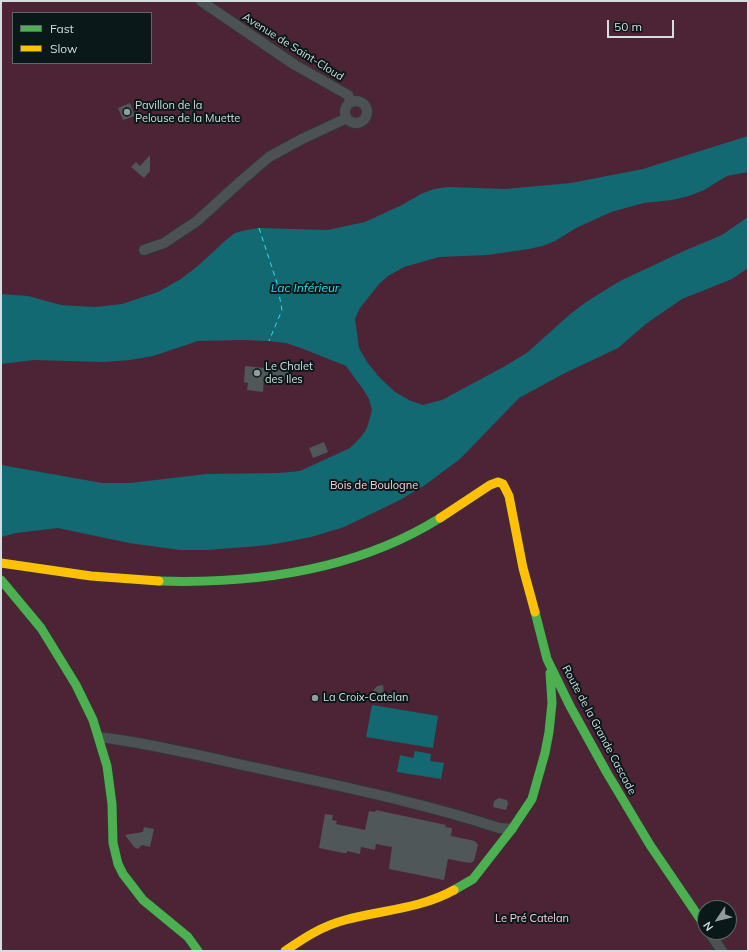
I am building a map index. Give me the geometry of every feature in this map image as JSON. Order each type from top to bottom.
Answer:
[{"type":"street","name":"Avenue de Saint-Cloud","points":[[201,1],[296,65],[348,95],[351,102]]},
{"type":"street","points":[[360,101],[364,104],[367,110],[365,119],[360,122],[353,122],[347,118],[345,110],[351,102],[360,101]]},
{"type":"street","points":[[144,250],[164,243],[197,221],[270,157],[302,138],[347,118]]},
{"type":"street","name":"Route de la Grande Cascade","points":[[1,563],[121,579],[164,581],[215,581],[302,571],[381,549],[403,539],[432,522],[490,485],[500,482],[505,486],[509,496],[523,568],[547,658],[570,706],[611,780],[650,845],[697,914]]},
{"type":"street","points":[[1,580],[41,628],[64,664],[82,697],[99,737],[107,766],[109,781],[112,804],[113,844],[118,864],[123,874],[143,900],[188,937],[198,951]]},
{"type":"street","points":[[285,951],[308,935],[324,927],[345,920],[397,910],[441,897],[473,879],[512,829],[532,799],[549,732],[552,690],[547,658]]},
{"type":"street","points":[[99,737],[154,746],[311,780],[416,804],[499,828],[512,829]]},
{"type":"street","points":[[714,940],[722,951]]},
{"type":"green space","name":"Bois de Boulogne","points":[[1,1],[748,1],[748,951],[1,951]]},
{"type":"water","name":"Lac Inférieur","points":[[748,136],[748,172],[727,176],[704,190],[689,196],[672,200],[644,203],[611,212],[576,228],[555,241],[542,246],[487,255],[439,257],[404,267],[388,276],[379,284],[360,308],[355,319],[359,348],[367,362],[379,377],[395,392],[411,401],[423,405],[442,400],[528,352],[586,302],[620,281],[722,235],[748,217],[748,268],[732,279],[682,299],[647,323],[618,348],[563,374],[519,398],[460,459],[425,485],[400,500],[344,527],[311,537],[258,546],[207,550],[180,550],[129,543],[58,528],[16,533],[1,537],[1,465],[102,483],[130,483],[207,474],[279,473],[300,471],[350,448],[361,437],[367,428],[372,410],[369,399],[346,366],[286,343],[241,340],[198,341],[153,356],[130,360],[103,362],[34,360],[1,364],[1,294],[28,296],[61,305],[95,307],[122,304],[158,292],[181,279],[235,233],[246,230],[259,228],[328,230],[365,222],[434,189],[448,187],[505,189],[571,183],[643,169]]},
{"type":"water","points":[[372,705],[438,716],[433,748],[366,737]]},
{"type":"water","points":[[415,751],[431,754],[430,761],[444,763],[441,779],[397,772],[400,755],[413,758]]},
{"type":"building","name":"Pavillon de la Pelouse de la Muette","points":[[130,103],[135,116],[123,120],[118,108]]},
{"type":"building","points":[[150,155],[150,171],[144,178],[131,167],[136,162],[140,166]]},
{"type":"building","points":[[245,366],[292,371],[291,380],[264,377],[263,392],[247,390],[248,383],[244,382]]},
{"type":"building","points":[[324,442],[328,452],[313,458],[309,448]]},
{"type":"building","points":[[383,685],[384,694],[377,695],[372,692],[377,686]]},
{"type":"building","points":[[499,798],[507,800],[508,804],[506,810],[493,807],[494,801]]},
{"type":"building","points":[[376,810],[446,825],[445,827],[452,828],[451,836],[475,841],[478,845],[474,861],[470,863],[448,859],[444,880],[389,869],[392,847],[376,844],[375,850],[361,847],[360,854],[347,851],[347,853],[343,853],[319,848],[325,814],[333,815],[332,820],[337,821],[336,824],[365,830],[369,811],[375,812]]},
{"type":"building","points":[[144,827],[154,829],[150,847],[142,845],[138,849],[134,847],[125,835],[143,832]]},
{"type":"ferry route","points":[[259,228],[277,283],[282,310],[269,341]]},
{"type":"traffic: fast","points":[[159,581],[232,580],[268,576],[340,562],[375,550],[408,536],[440,518]]},
{"type":"traffic: fast","points":[[1,580],[41,628],[76,685],[93,720],[107,766],[112,804],[113,843],[118,864],[123,874],[143,900],[188,937],[198,951]]},
{"type":"traffic: fast","points":[[535,612],[547,659],[570,706],[607,773],[650,845],[697,914]]},
{"type":"traffic: fast","points":[[454,890],[473,879],[512,829],[532,799],[545,753],[549,732],[552,703],[550,673]]},
{"type":"traffic: slow","points":[[440,518],[490,485],[498,482],[503,484],[509,496],[523,568],[535,612]]},
{"type":"traffic: slow","points":[[1,563],[91,576],[159,581]]},
{"type":"traffic: slow","points":[[285,951],[314,933],[337,923],[414,905],[454,890]]},
{"type":"place","name":"Pavillon de la Pelouse de la Muette","points":[[127,112]]},
{"type":"place","name":"Le Chalet des Iles","points":[[257,373]]},
{"type":"place","name":"La Croix-Catelan","points":[[315,698]]},
{"type":"park label","name":"Le Pré Catelan","points":[[532,919]]}]
